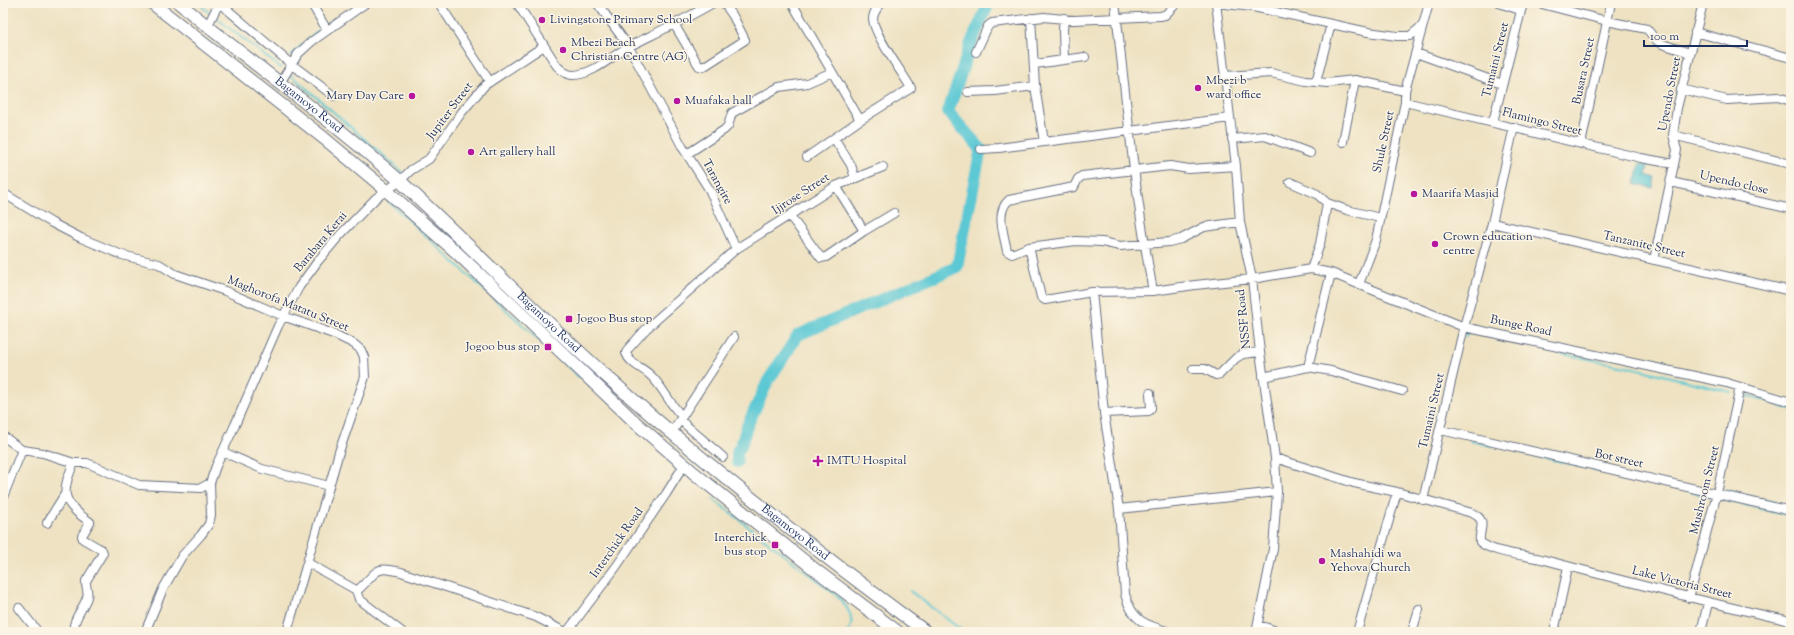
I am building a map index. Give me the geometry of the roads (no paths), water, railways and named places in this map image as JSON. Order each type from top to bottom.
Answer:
[{"type":"highway","name":"Bagamoyo Road","points":[[152,3],[295,115],[386,190],[455,250],[636,423],[684,465],[898,632]]},
{"type":"highway","name":"Bagamoyo Road","points":[[179,3],[207,27],[340,130],[400,181],[603,374],[721,474],[926,632]]},
{"type":"street","points":[[311,3],[327,30]]},
{"type":"street","points":[[280,83],[291,64],[311,42],[366,3]]},
{"type":"street","points":[[439,3],[490,82]]},
{"type":"street","points":[[517,3],[557,66],[563,72],[571,75],[591,70],[629,47],[713,3]]},
{"type":"street","name":"Tarangire","points":[[597,3],[629,47],[687,154],[709,189],[736,249]]},
{"type":"street","points":[[674,24],[699,66],[703,67],[745,40],[733,16],[724,3]]},
{"type":"street","points":[[792,3],[860,120]]},
{"type":"street","points":[[807,157],[860,120],[911,88],[874,26],[873,17],[879,5],[882,3]]},
{"type":"street","points":[[1115,3],[1134,170],[1144,245],[1153,291]]},
{"type":"street","points":[[976,52],[988,26],[992,23],[1031,18],[1064,18],[1074,20],[1117,19],[1165,15],[1177,3]]},
{"type":"street","points":[[1216,3],[1253,7],[1368,32],[1406,37],[1410,36],[1424,24]]},
{"type":"street","name":"NSSF Road","points":[[1216,3],[1236,166],[1240,222],[1252,279],[1263,377],[1275,458],[1277,492],[1273,549],[1257,629]]},
{"type":"street","name":"Shule Street","points":[[1359,284],[1376,240],[1405,102],[1405,91],[1429,3]]},
{"type":"street","points":[[1499,3],[1522,6]]},
{"type":"street","points":[[1538,3],[1607,21],[1647,28],[1655,39],[1662,44],[1690,53]]},
{"type":"street","name":"Busara Street","points":[[1581,144],[1611,3]]},
{"type":"street","name":"Upendo Street","points":[[1654,260],[1677,150],[1673,135],[1690,53],[1703,3]]},
{"type":"street","points":[[207,27],[217,7],[222,5],[291,64],[334,96]]},
{"type":"street","name":"Tumaini Street","points":[[1492,122],[1522,6]]},
{"type":"street","points":[[1031,18],[1035,64],[1035,86],[1044,142]]},
{"type":"street","points":[[1064,18],[1064,60]]},
{"type":"street","points":[[1316,82],[1331,24]]},
{"type":"street","points":[[1696,32],[1791,58]]},
{"type":"street","name":"Jupiter Street","points":[[386,190],[400,181],[411,170],[429,159],[476,94],[490,82],[544,46]]},
{"type":"street","points":[[1416,53],[1502,84]]},
{"type":"street","points":[[1035,64],[1085,57]]},
{"type":"street","points":[[687,154],[724,130],[728,126],[732,113],[749,102],[779,87],[807,83],[832,72]]},
{"type":"street","points":[[1226,76],[1271,72],[1316,82],[1327,83],[1355,80],[1405,91]]},
{"type":"street","points":[[1343,142],[1355,80]]},
{"type":"street","points":[[968,92],[995,91],[1035,86]]},
{"type":"street","points":[[1682,89],[1727,100],[1778,97],[1791,101]]},
{"type":"street","name":"Flamingo Street","points":[[1405,102],[1581,144],[1674,164]]},
{"type":"street","points":[[981,149],[1130,132],[1230,118]]},
{"type":"street","name":"Tumaini Street","points":[[1423,500],[1441,430],[1464,327],[1492,223],[1514,127]]},
{"type":"street","points":[[1673,135],[1791,164]]},
{"type":"street","points":[[1232,139],[1265,136],[1310,153]]},
{"type":"street","points":[[834,138],[851,165],[855,178]]},
{"type":"street","points":[[1236,166],[1189,169],[1170,166],[1082,176],[1078,179],[1074,187],[1009,200],[1003,205],[1001,214],[1007,251],[1012,254],[1029,247],[1076,242],[1102,242],[1120,246],[1144,245],[1180,238],[1204,227],[1240,222]]},
{"type":"street","name":"Ijjrose Street","points":[[736,249],[836,186],[883,167]]},
{"type":"street","points":[[1290,182],[1317,194],[1327,203],[1347,210],[1380,218]]},
{"type":"street","name":"Upendo close","points":[[1671,182],[1791,209]]},
{"type":"street","points":[[836,186],[864,231]]},
{"type":"street","name":"Barabara Kerai","points":[[210,483],[283,316],[299,288],[318,261],[340,235],[386,190]]},
{"type":"street","name":"Maghorofa Matatu Street","points":[[3,193],[52,223],[81,238],[122,255],[159,264],[175,274],[225,291],[283,316],[342,338],[354,344],[361,350],[364,357],[365,377],[329,486],[287,632]]},
{"type":"street","points":[[1311,269],[1321,236],[1327,203]]},
{"type":"street","points":[[790,216],[821,258],[826,257],[894,213]]},
{"type":"street","name":"Tanzanite Street","points":[[1492,223],[1791,292]]},
{"type":"street","name":"Bunge Road","points":[[1029,247],[1042,299],[1048,300],[1092,292],[1153,291],[1252,279],[1311,269],[1331,273],[1464,327],[1727,383],[1791,402]]},
{"type":"street","points":[[723,457],[681,418],[663,388],[653,378],[628,359],[626,353],[646,329],[736,249]]},
{"type":"street","points":[[1308,367],[1331,273]]},
{"type":"street","points":[[1092,292],[1104,413],[1119,509],[1125,594],[1128,607],[1134,615],[1145,624],[1170,632]]},
{"type":"street","points":[[672,432],[734,337]]},
{"type":"street","points":[[1193,369],[1205,369],[1216,375],[1220,374],[1236,358],[1243,354],[1260,352]]},
{"type":"street","points":[[1263,377],[1308,367],[1331,371],[1402,391]]},
{"type":"street","name":"Mushroom Street","points":[[1689,598],[1717,493],[1740,387]]},
{"type":"street","points":[[1104,413],[1149,411],[1151,408],[1150,393]]},
{"type":"street","name":"Bot street","points":[[1441,430],[1791,511]]},
{"type":"street","points":[[3,436],[22,450],[43,453],[74,463],[87,463],[98,466],[130,483],[146,487],[174,486],[201,488],[210,483],[211,515],[209,524],[182,556],[163,589],[145,632]]},
{"type":"street","points":[[3,497],[22,450]]},
{"type":"street","points":[[223,452],[262,469],[329,486]]},
{"type":"street","points":[[1275,458],[1354,483],[1397,492],[1479,516],[1482,527],[1480,542],[1484,546],[1568,567],[1554,632]]},
{"type":"street","points":[[47,523],[65,494],[66,482],[74,463]]},
{"type":"street","name":"Interchick Road","points":[[566,632],[616,567],[684,465]]},
{"type":"street","points":[[1119,509],[1277,492]]},
{"type":"street","points":[[1357,632],[1397,492]]},
{"type":"street","points":[[65,494],[79,515],[90,522],[82,536],[83,538],[102,550],[103,553],[86,581],[88,594],[81,613],[73,623],[74,632]]},
{"type":"street","points":[[308,563],[356,590],[359,599],[402,632]]},
{"type":"street","name":"Lake Victoria Street","points":[[1568,567],[1708,603],[1791,621]]},
{"type":"street","points":[[356,590],[359,589],[377,571],[385,568],[536,617],[566,632]]},
{"type":"street","points":[[1701,632],[1708,603]]},
{"type":"street","points":[[19,608],[38,632]]},
{"type":"street","points":[[1412,632],[1419,608]]},
{"type":"street","points":[[1257,629],[1280,632]]},
{"type":"water","points":[[1640,164],[1648,166],[1646,175],[1655,178],[1653,188],[1635,184]]},
{"type":"waterway","points":[[198,3],[212,15]]},
{"type":"waterway","points":[[737,462],[737,451],[741,446],[747,426],[768,381],[798,335],[957,267],[981,149],[948,112],[971,43],[989,3]]},
{"type":"waterway","points":[[327,24],[342,15]]},
{"type":"waterway","points":[[215,17],[281,68]]},
{"type":"waterway","points":[[291,55],[319,30]]},
{"type":"waterway","points":[[291,75],[402,172]]},
{"type":"waterway","points":[[388,201],[579,377]]},
{"type":"waterway","points":[[1466,337],[1467,332],[1472,333]]},
{"type":"waterway","points":[[1544,348],[1557,353],[1626,366],[1731,392]]},
{"type":"waterway","points":[[1743,395],[1766,400],[1791,410]]},
{"type":"waterway","points":[[1471,441],[1492,446]]},
{"type":"waterway","points":[[1523,453],[1661,485]]},
{"type":"waterway","points":[[1721,492],[1722,490],[1791,506]]},
{"type":"waterway","points":[[1691,492],[1714,498]]},
{"type":"waterway","points":[[1720,496],[1720,499],[1791,516]]},
{"type":"waterway","points":[[713,499],[835,594],[846,606],[851,616],[851,627],[848,632]]},
{"type":"waterway","points":[[910,591],[964,632]]},
{"type":"place","name":"Livingstone Primary School","points":[[542,20]]},
{"type":"place","name":"Mbezi Beach Christian Centre (AG)","points":[[563,50]]},
{"type":"place","name":"Mbezi b ward office","points":[[1198,88]]},
{"type":"place","name":"Mary Day Care","points":[[412,96]]},
{"type":"place","name":"Muafaka hall","points":[[677,101]]},
{"type":"place","name":"Art gallery hall","points":[[471,152]]},
{"type":"place","name":"Maarifa Masjid","points":[[1414,194]]},
{"type":"place","name":"Crown education centre","points":[[1435,244]]},
{"type":"place","name":"Jogoo Bus stop","points":[[569,319]]},
{"type":"place","name":"Jogoo bus stop","points":[[548,347]]},
{"type":"place","name":"IMTU Hospital","points":[[818,461]]},
{"type":"place","name":"Interchick bus stop","points":[[775,545]]},
{"type":"place","name":"Mashahidi wa Yehova Church","points":[[1322,561]]}]
